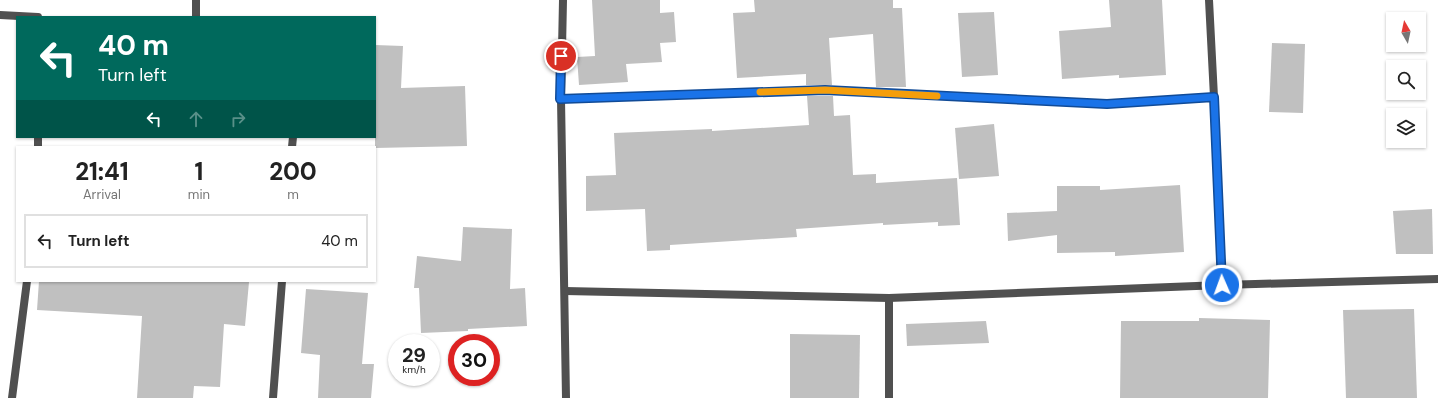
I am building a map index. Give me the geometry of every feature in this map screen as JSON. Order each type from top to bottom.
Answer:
[{"type":"street","points":[[196,0],[196,16]]},
{"type":"street","points":[[563,0],[560,99],[566,398]]},
{"type":"street","points":[[1209,0],[1222,285]]},
{"type":"street","points":[[0,15],[19,16]]},
{"type":"street","points":[[560,99],[825,90],[1107,104],[1214,97]]},
{"type":"street","points":[[565,291],[889,298],[1222,285],[1438,279]]},
{"type":"street","points":[[12,398],[27,282]]},
{"type":"street","points":[[273,398],[282,282]]},
{"type":"street","points":[[889,298],[889,398]]},
{"type":"building","points":[[592,0],[660,0],[660,13],[674,12],[676,42],[660,43],[662,62],[626,64],[628,82],[579,85],[577,57],[595,56]]},
{"type":"building","points":[[754,0],[893,0],[893,8],[902,8],[906,87],[876,87],[873,34],[829,38],[832,85],[806,85],[806,74],[737,78],[733,13],[755,12]]},
{"type":"building","points":[[1109,0],[1162,0],[1166,75],[1119,78],[1119,75],[1062,79],[1059,31],[1111,27]]},
{"type":"building","points":[[994,12],[998,75],[962,77],[958,13]]},
{"type":"building","points":[[1272,43],[1305,44],[1303,113],[1269,112]]},
{"type":"building","points":[[376,45],[403,46],[401,88],[465,86],[467,146],[376,148]]},
{"type":"building","points":[[807,96],[833,96],[834,116],[850,115],[853,175],[876,174],[876,183],[957,178],[960,225],[938,226],[938,222],[883,225],[883,223],[796,229],[797,237],[670,245],[670,250],[647,251],[645,209],[586,211],[586,176],[616,175],[614,133],[712,129],[712,131],[809,125]]},
{"type":"building","points":[[994,124],[999,176],[959,179],[955,128]]},
{"type":"building","points":[[1180,185],[1184,252],[1115,256],[1115,252],[1057,253],[1057,235],[1008,241],[1007,213],[1057,211],[1057,186],[1100,186],[1100,190]]},
{"type":"building","points":[[1432,209],[1433,254],[1396,254],[1393,211]]},
{"type":"building","points":[[463,227],[512,229],[510,289],[525,288],[527,326],[421,333],[419,288],[414,288],[417,256],[461,261]]},
{"type":"building","points":[[39,282],[249,282],[245,326],[224,324],[220,387],[194,386],[193,398],[137,398],[142,316],[37,310]]},
{"type":"building","points":[[306,289],[368,293],[362,364],[374,364],[371,398],[318,398],[320,355],[301,353]]},
{"type":"building","points":[[1414,309],[1417,398],[1346,398],[1343,310]]},
{"type":"building","points":[[1199,318],[1270,320],[1268,398],[1120,398],[1121,321],[1199,321]]},
{"type":"building","points":[[986,321],[989,343],[907,346],[906,324]]},
{"type":"building","points":[[790,334],[860,335],[859,398],[790,398]]},
{"type":"slow traffic","points":[[760,92],[825,90],[937,96]]},
{"type":"route","points":[[561,56],[560,99],[825,90],[1107,104],[1214,97],[1222,285]]}]
